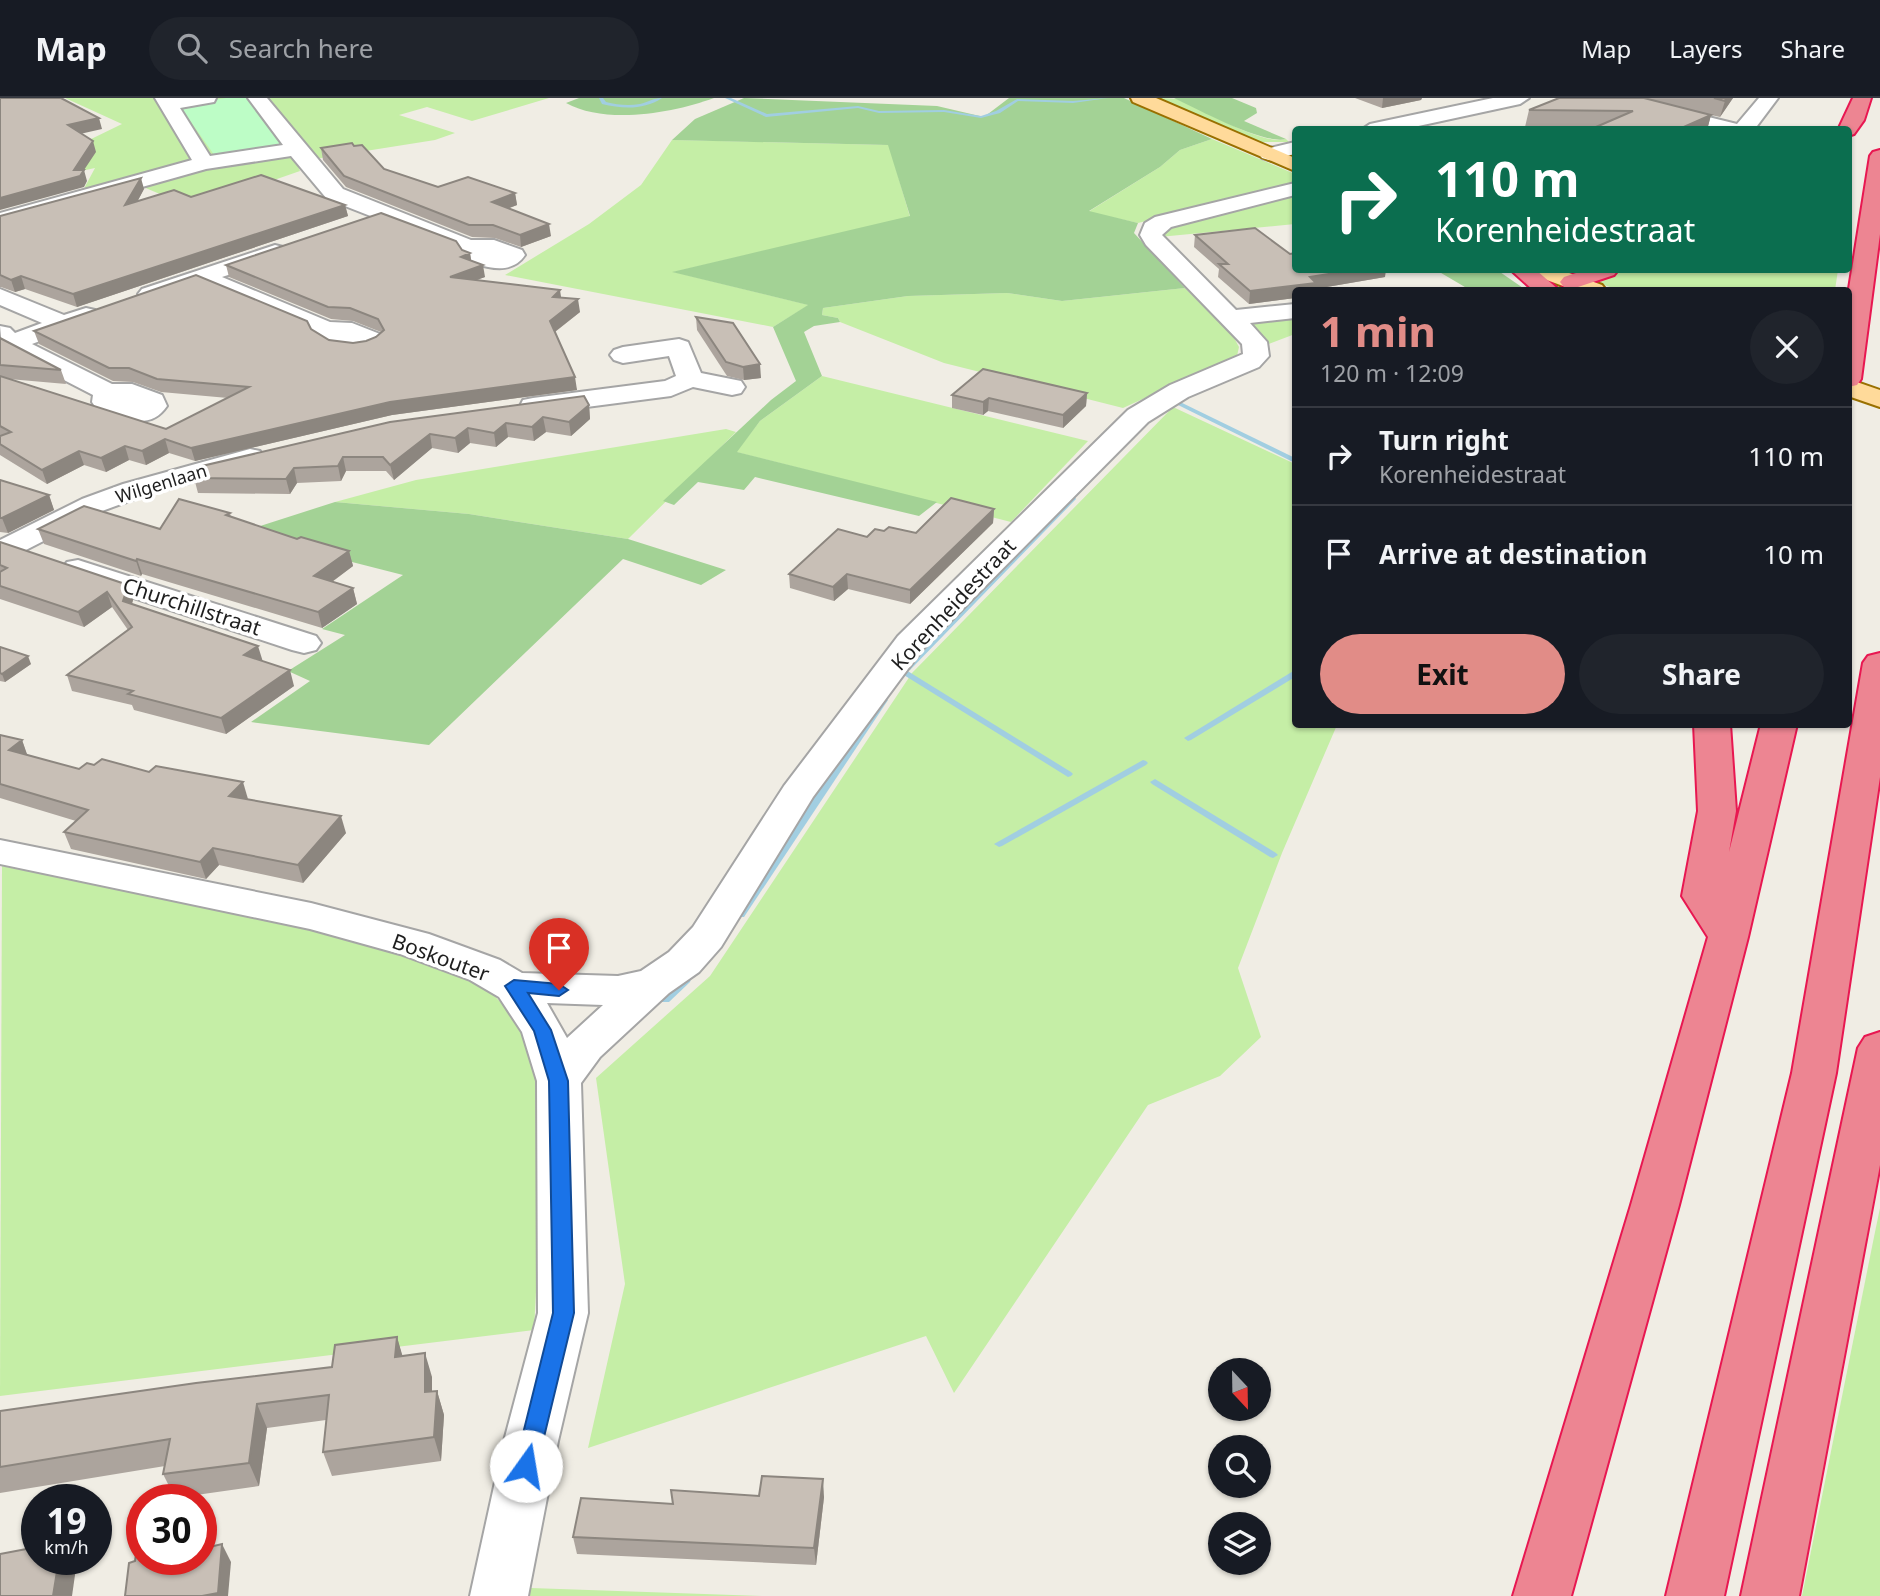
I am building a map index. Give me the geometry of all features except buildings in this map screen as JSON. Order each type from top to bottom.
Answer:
[{"type":"highway","points":[[1850,126],[1862,98]]},
{"type":"highway","points":[[1852,351],[1880,156]]},
{"type":"highway","points":[[1526,273],[1544,287]]},
{"type":"highway","points":[[1583,286],[1602,273]]},
{"type":"highway","points":[[1695,1596],[1814,1073],[1880,663]]},
{"type":"highway","points":[[1712,728],[1717,811],[1702,896],[1728,937]]},
{"type":"highway","points":[[1542,1596],[1656,1205],[1728,937],[1778,728]]},
{"type":"highway","points":[[1770,1596],[1880,1048]]},
{"type":"main road","points":[[1140,98],[1292,164]]},
{"type":"main road","points":[[1550,273],[1583,286]]},
{"type":"main road","points":[[1852,388],[1880,399]]},
{"type":"street","points":[[204,163],[166,101],[207,98]]},
{"type":"street","points":[[257,98],[301,166],[335,194],[469,247]]},
{"type":"street","points":[[1389,126],[1520,98]]},
{"type":"street","points":[[1608,98],[1721,126]]},
{"type":"street","points":[[1746,126],[1769,98]]},
{"type":"street","points":[[1269,154],[1292,149]]},
{"type":"street","points":[[0,220],[204,163],[301,166]]},
{"type":"street","name":"Korenheidestraat","points":[[559,1081],[585,1046],[654,983],[684,962],[707,937],[797,794],[910,643],[1138,416],[1157,402],[1250,362],[1256,356],[1254,342],[1154,240],[1151,231],[1163,222],[1292,190]]},
{"type":"street","points":[[357,224],[383,215]]},
{"type":"street","points":[[4,333],[63,323],[292,246]]},
{"type":"street","points":[[201,277],[326,329],[323,332],[329,339],[359,359]]},
{"type":"street","points":[[4,333],[1,297],[63,323]]},
{"type":"street","points":[[1230,318],[1292,311]]},
{"type":"street","points":[[4,333],[107,392]]},
{"type":"street","points":[[623,355],[679,347],[690,379]]},
{"type":"street","points":[[505,409],[671,388],[690,379],[732,387]]},
{"type":"street","name":"Wilgenlaan","points":[[5,545],[92,505],[133,490],[270,453]]},
{"type":"street","name":"Churchillstraat","points":[[5,545],[304,643]]},
{"type":"street","name":"Boskouter","points":[[0,852],[312,916],[414,944],[485,970],[514,986],[542,1030],[559,1081],[563,1313],[531,1441],[499,1596]]},
{"type":"street","name":"Korenheidestraat","points":[[514,986],[618,991],[654,983]]},
{"type":"green space","points":[[65,98],[549,98],[472,121],[427,107],[399,115],[455,133],[435,140],[296,162],[300,171],[193,208],[129,181],[80,196],[95,168],[67,174],[85,142],[122,124]]},
{"type":"green space","points":[[226,98],[250,98],[289,148],[217,159],[179,105]]},
{"type":"green space","points":[[579,98],[714,98],[660,112],[620,115],[582,110],[566,103]]},
{"type":"green space","points":[[744,98],[937,106],[984,117],[1009,98],[1124,98],[1212,139],[1180,150],[1160,167],[1089,211],[1138,223],[1134,233],[1185,288],[1062,301],[1007,293],[908,296],[823,308],[822,315],[838,318],[840,322],[814,326],[804,332],[822,376],[760,421],[737,452],[937,502],[919,516],[755,477],[744,490],[698,482],[674,505],[663,501],[771,400],[796,381],[773,327],[808,305],[672,272],[910,216],[888,145],[672,140],[695,119]]},
{"type":"green space","points":[[1155,98],[1177,99],[1247,132],[1275,140],[1286,139],[1289,142],[1259,142]]},
{"type":"green space","points":[[1174,98],[1232,98],[1256,108],[1257,113],[1244,121],[1286,139],[1262,137],[1247,132]]},
{"type":"green space","points":[[1212,139],[1292,173],[1292,185],[1138,223],[1088,212],[1160,167],[1180,150]]},
{"type":"green space","points":[[672,140],[889,145],[910,217],[674,272],[809,305],[773,327],[505,275],[589,224],[641,185]]},
{"type":"green space","points":[[1292,192],[1292,224],[1159,237],[1158,229]]},
{"type":"green space","points":[[1441,273],[1501,273],[1522,287],[1465,287]]},
{"type":"green space","points":[[1610,273],[1838,273],[1835,287],[1610,287],[1601,284],[1600,277]]},
{"type":"green space","points":[[1185,288],[1232,334],[1239,347],[1237,356],[1123,408],[944,363],[840,322],[838,318],[822,315],[823,308],[908,296],[1007,293],[1062,301]]},
{"type":"green space","points":[[1292,316],[1292,335],[1263,346],[1245,322]]},
{"type":"green space","points":[[822,376],[1088,441],[1011,522],[736,452],[760,421]]},
{"type":"green space","points":[[1173,407],[1292,463],[1292,728],[1336,728],[1282,853],[1238,968],[1261,1037],[1220,1076],[1148,1105],[954,1393],[926,1336],[588,1448],[625,1284],[596,1078],[710,976],[912,673]]},
{"type":"green space","points":[[726,429],[736,432],[628,539],[469,514],[335,502],[416,480]]},
{"type":"green space","points":[[335,502],[469,514],[628,539],[726,570],[701,585],[623,559],[429,745],[251,722],[310,681],[288,671],[345,635],[322,629],[403,575],[238,533]]},
{"type":"green space","points":[[2,866],[304,927],[436,964],[486,987],[507,1009],[529,1045],[539,1084],[542,1178],[534,1330],[0,1396]]},
{"type":"green space","points":[[1880,1208],[1880,1596],[1802,1596],[1875,1232]]},
{"type":"green space","points":[[531,1588],[762,1596],[529,1596]]},
{"type":"waterway","points":[[601,98],[604,103],[626,107],[640,106],[660,98]]},
{"type":"waterway","points":[[727,98],[766,116],[858,107],[879,112],[944,111],[981,117],[998,112],[1017,100],[1073,102],[1106,98]]},
{"type":"waterway","points":[[1174,401],[1292,460]]},
{"type":"waterway","points":[[907,668],[1072,499]]},
{"type":"waterway","points":[[903,672],[1068,774]]},
{"type":"waterway","points":[[1188,738],[1292,675]]},
{"type":"waterway","points":[[740,915],[884,700]]},
{"type":"waterway","points":[[999,844],[1143,763]]},
{"type":"waterway","points":[[1155,782],[1273,855]]},
{"type":"waterway","points":[[665,999],[686,979]]},
{"type":"route","points":[[526,1466],[563,1313],[559,1081],[542,1030],[514,986],[559,990]]}]
